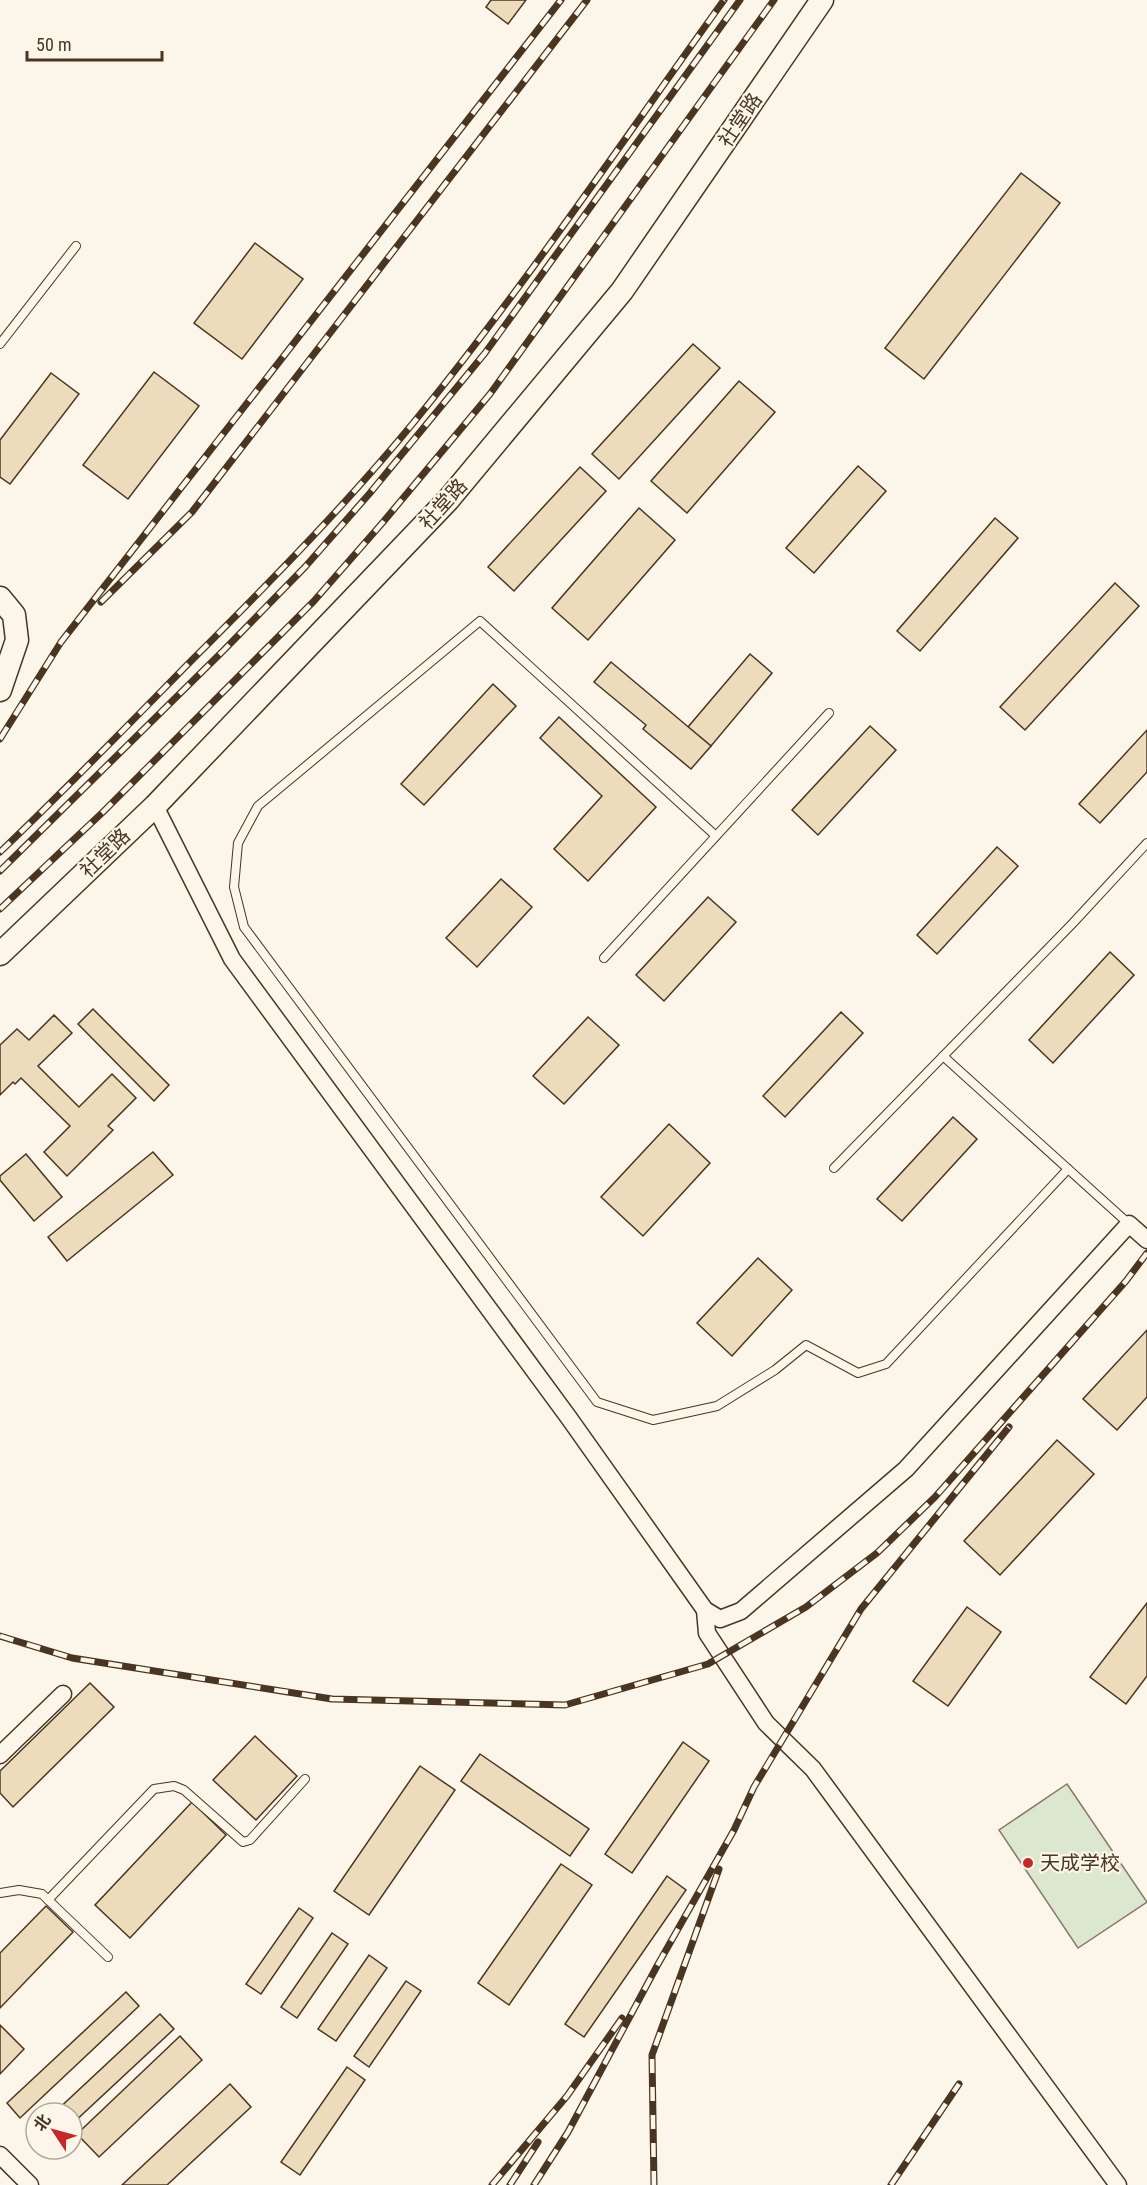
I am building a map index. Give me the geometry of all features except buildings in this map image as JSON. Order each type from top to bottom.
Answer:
[{"type":"street","name":"社堂路","points":[[0,954],[155,806],[448,500],[622,291],[822,0]]},
{"type":"street","points":[[0,598],[14,615],[17,640],[0,690]]},
{"type":"street","points":[[155,806],[232,959],[569,1418],[705,1610],[720,1619],[741,1611],[906,1469],[1129,1224],[1147,1240]]},
{"type":"street","points":[[705,1610],[707,1633],[766,1723],[813,1768],[1118,2185]]},
{"type":"street","points":[[0,1755],[63,1694]]},
{"type":"street","points":[[0,2155],[30,2185]]},
{"type":"lane","points":[[0,344],[76,246]]},
{"type":"lane","points":[[716,836],[480,621],[258,806],[238,843],[234,887],[244,927],[597,1402],[653,1420],[717,1406],[775,1370],[806,1345],[858,1373],[886,1364],[1068,1169]]},
{"type":"lane","points":[[604,958],[829,713]]},
{"type":"lane","points":[[834,1168],[1073,923],[1147,843]]},
{"type":"lane","points":[[943,1056],[1129,1224]]},
{"type":"lane","points":[[48,1900],[154,1788],[174,1786],[184,1790],[243,1842],[250,1840],[305,1779]]},
{"type":"lane","points":[[0,1893],[19,1890],[42,1894],[108,1957]]},
{"type":"green space","points":[[1067,1784],[1147,1902],[1078,1948],[999,1830]]},
{"type":"railway","points":[[0,739],[61,642],[561,0]]},
{"type":"railway","points":[[101,602],[192,512],[587,0]]},
{"type":"railway","points":[[0,852],[277,574],[388,453],[455,371],[534,267],[724,0]]},
{"type":"railway","points":[[0,871],[223,651],[305,567],[370,493],[485,353],[740,0]]},
{"type":"railway","points":[[0,909],[103,812],[314,601],[384,521],[490,394],[774,0]]},
{"type":"railway","points":[[0,1636],[72,1658],[332,1699],[565,1705],[708,1664],[806,1607],[877,1553],[935,1497],[1126,1281],[1147,1253]]},
{"type":"railway","points":[[534,2185],[568,2132],[657,1966],[734,1830],[754,1787],[861,1609],[1009,1427]]},
{"type":"railway","points":[[654,2185],[652,2055],[719,1869]]},
{"type":"railway","points":[[492,2185],[567,2096],[622,2018]]},
{"type":"railway","points":[[891,2185],[959,2084]]},
{"type":"railway","points":[[510,2185],[538,2142]]},
{"type":"place","name":"天成学校","points":[[1028,1863]]}]
